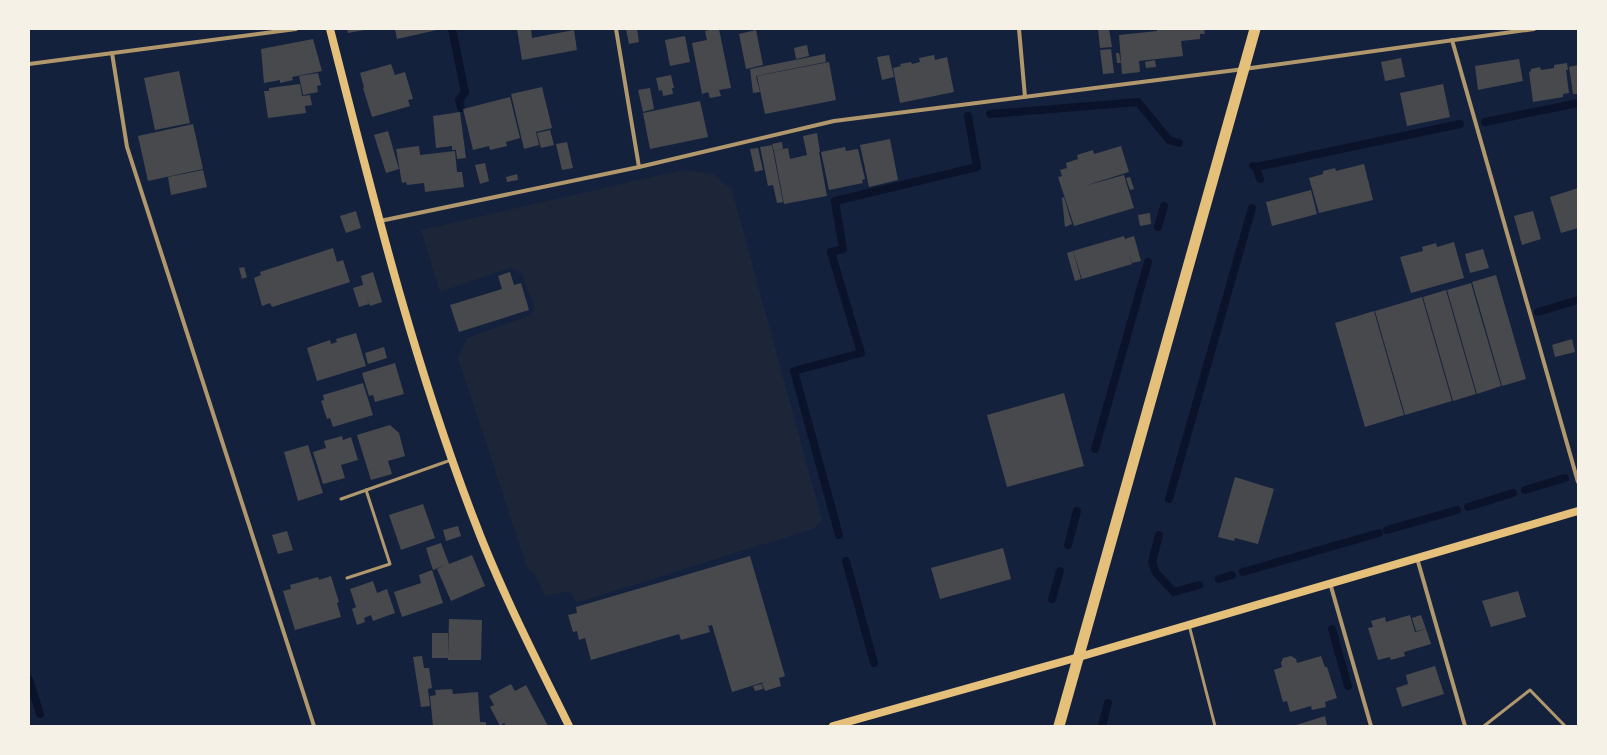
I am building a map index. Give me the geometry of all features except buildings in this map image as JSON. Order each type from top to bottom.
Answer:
[{"type":"highway","points":[[1059,726],[1255,29]]},
{"type":"main road","points":[[330,29],[379,221],[428,390],[473,518],[510,604],[569,726]]},
{"type":"main road","points":[[833,726],[1079,657],[1578,511]]},
{"type":"street","points":[[29,64],[296,29]]},
{"type":"street","points":[[616,29],[639,167]]},
{"type":"street","points":[[1019,29],[1025,97]]},
{"type":"street","points":[[379,221],[639,167],[834,121],[1244,69],[1534,29]]},
{"type":"street","points":[[1452,40],[1578,482]]},
{"type":"street","points":[[112,53],[127,147],[314,726]]},
{"type":"street","points":[[1416,558],[1465,726]]},
{"type":"street","points":[[1330,584],[1371,726]]},
{"type":"lane","points":[[341,499],[453,460]]},
{"type":"lane","points":[[347,578],[390,564],[366,490]]},
{"type":"lane","points":[[1189,625],[1215,726]]},
{"type":"lane","points":[[1484,726],[1530,690],[1565,726]]},
{"type":"shaded area","points":[[682,170],[713,174],[732,190],[822,520],[815,528],[576,603],[572,593],[565,592],[545,596],[535,575],[527,567],[458,358],[467,338],[531,315],[534,306],[521,273],[511,268],[440,292],[421,230]]},
{"type":"waterway","points":[[452,29],[465,92],[459,100],[461,108]]},
{"type":"waterway","points":[[990,114],[1138,102],[1169,140],[1179,143]]},
{"type":"waterway","points":[[1485,122],[1578,103]]},
{"type":"waterway","points":[[839,535],[794,371],[861,353],[831,252],[843,249],[835,201],[977,167],[968,116]]},
{"type":"waterway","points":[[1253,166],[1256,167],[1460,124]]},
{"type":"waterway","points":[[1256,167],[1260,179]]},
{"type":"waterway","points":[[1158,227],[1164,206]]},
{"type":"waterway","points":[[1169,499],[1252,208]]},
{"type":"waterway","points":[[1095,449],[1148,262]]},
{"type":"waterway","points":[[1538,312],[1578,300]]},
{"type":"waterway","points":[[1525,490],[1565,478]]},
{"type":"waterway","points":[[1468,507],[1513,493]]},
{"type":"waterway","points":[[1387,530],[1457,510]]},
{"type":"waterway","points":[[1068,545],[1077,511]]},
{"type":"waterway","points":[[1243,572],[1379,533]]},
{"type":"waterway","points":[[1159,535],[1152,562],[1156,573],[1174,592],[1199,585]]},
{"type":"waterway","points":[[846,561],[874,663]]},
{"type":"waterway","points":[[1052,599],[1060,571]]},
{"type":"waterway","points":[[1219,579],[1232,575]]},
{"type":"waterway","points":[[1332,629],[1348,686]]},
{"type":"waterway","points":[[29,679],[40,714]]},
{"type":"waterway","points":[[1102,726],[1108,703]]}]
